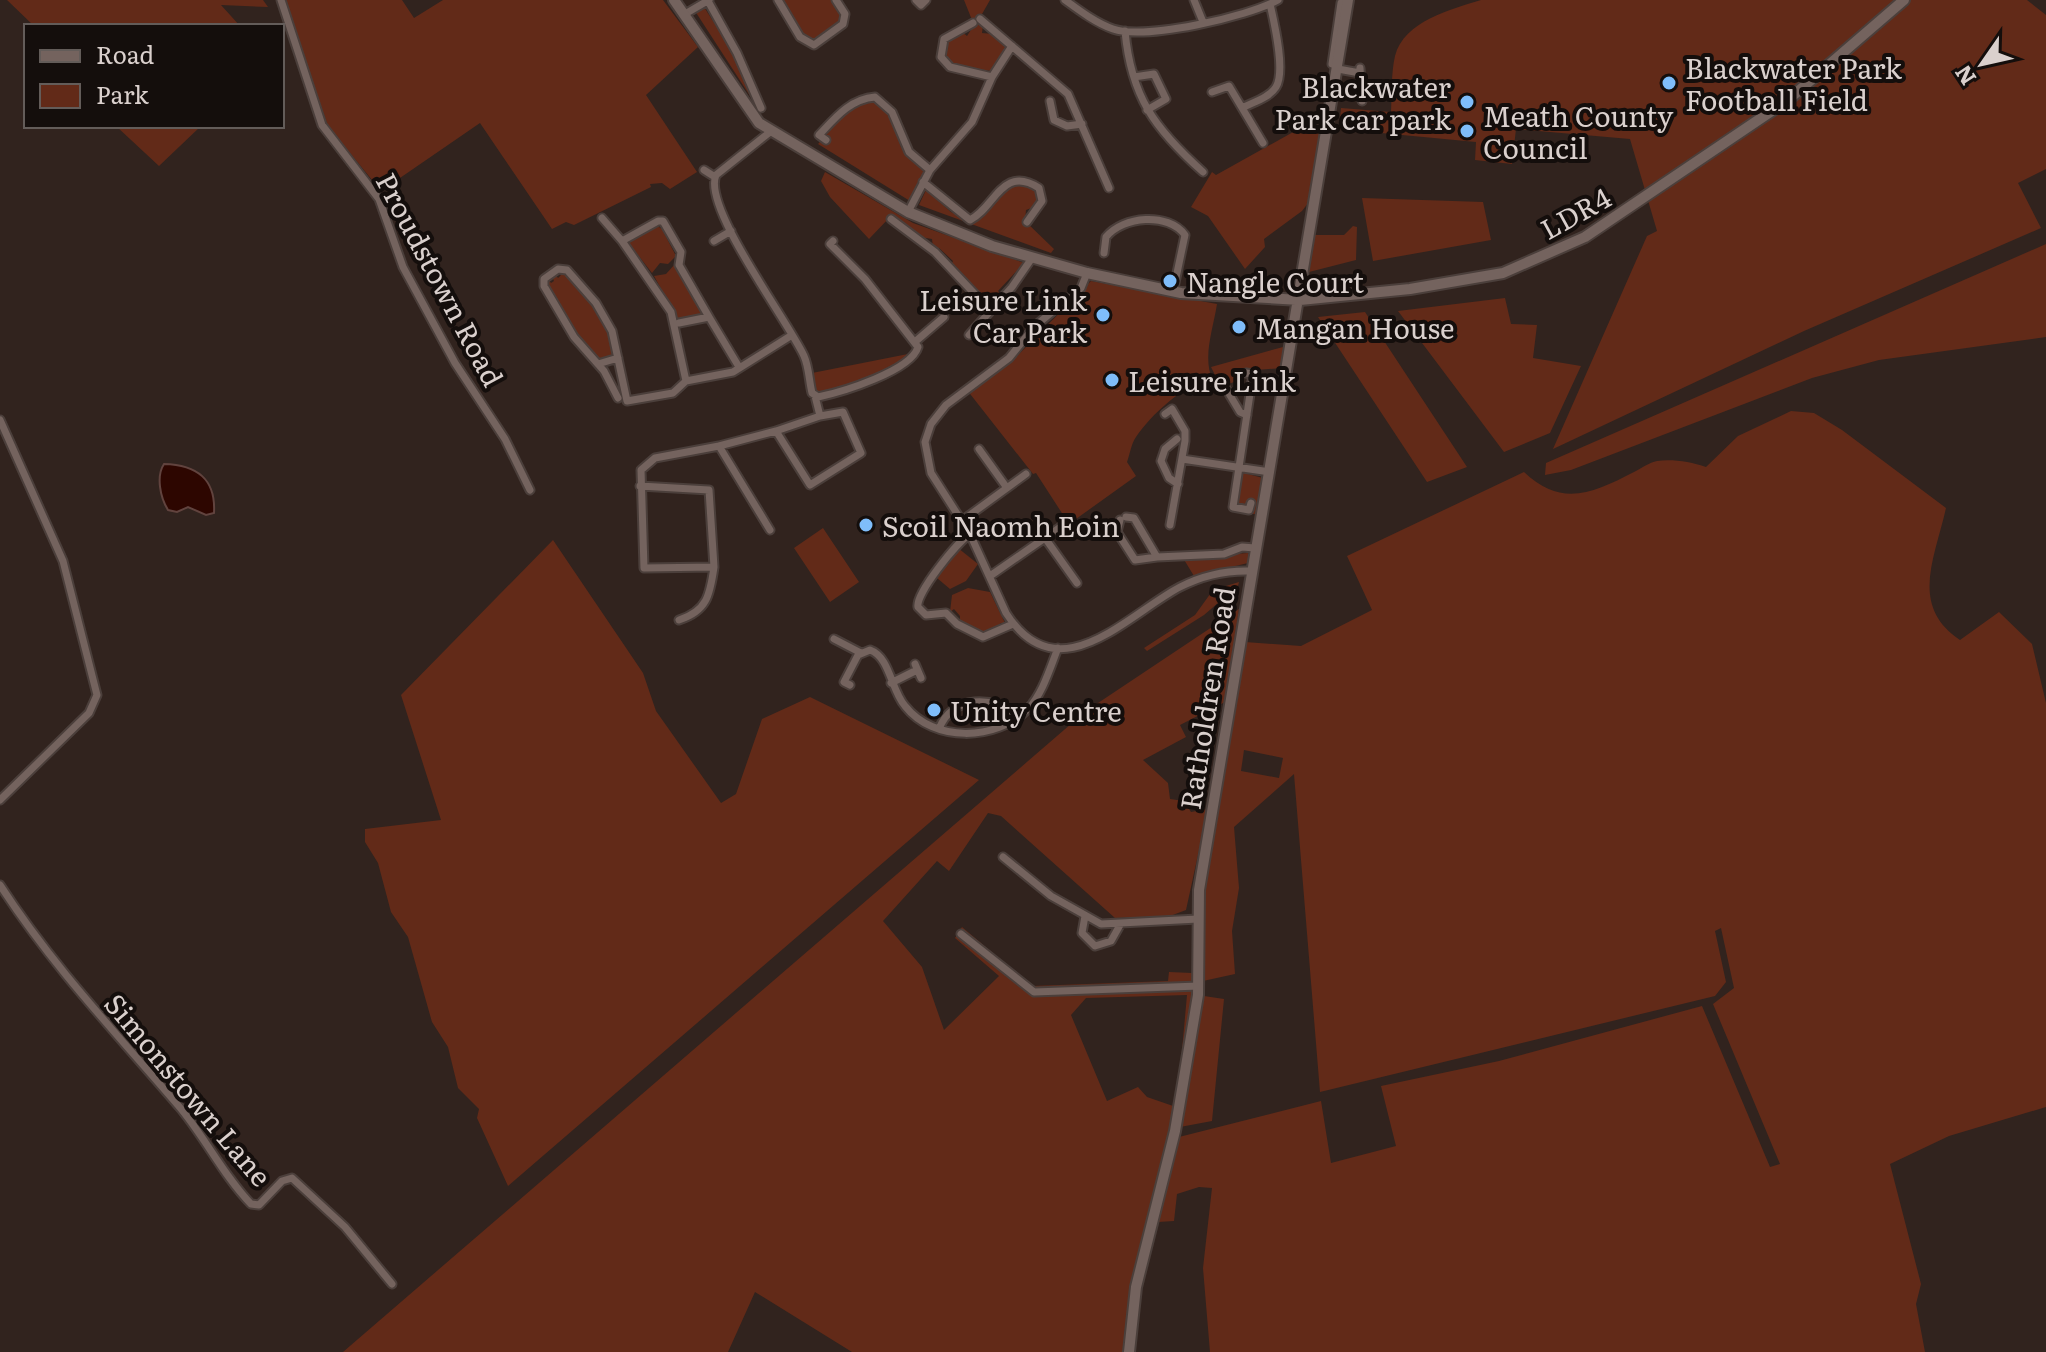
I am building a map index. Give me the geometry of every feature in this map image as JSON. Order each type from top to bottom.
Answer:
[{"type":"street","name":"Proudstown Road","points":[[281,0],[322,125],[379,199],[403,267],[455,363],[505,439],[530,490]]},
{"type":"street","points":[[674,0],[752,113],[770,132],[715,177]]},
{"type":"street","points":[[685,14],[708,0],[737,53],[761,108]]},
{"type":"street","points":[[778,0],[800,37],[814,45],[843,24],[845,14],[836,0]]},
{"type":"street","points":[[916,0],[921,5],[926,0]]},
{"type":"street","points":[[1065,0],[1090,17],[1125,31],[1238,16],[1274,2],[1278,81],[1272,91],[1244,107]]},
{"type":"street","points":[[1194,0],[1203,22]]},
{"type":"street","name":"LDR4","points":[[770,132],[824,160],[908,212],[967,237],[1086,278],[1173,292],[1300,300],[1410,289],[1503,273],[1585,237],[1788,100],[1904,0]]},
{"type":"street","name":"Ratholdren Road","points":[[1129,1352],[1136,1287],[1175,1131],[1199,986],[1201,878],[1255,548],[1300,300],[1344,2]]},
{"type":"street","points":[[992,77],[950,67],[941,57],[944,39],[976,21],[1061,86],[1082,124],[1109,188]]},
{"type":"street","points":[[1125,31],[1134,77],[1147,110],[1169,141],[1203,172]]},
{"type":"street","points":[[908,212],[930,170],[967,129],[992,77],[1012,46]]},
{"type":"street","points":[[1335,67],[1360,71],[1362,101]]},
{"type":"street","points":[[1134,77],[1154,74],[1166,99],[1147,110]]},
{"type":"street","points":[[1212,92],[1229,86],[1263,143]]},
{"type":"street","points":[[826,140],[819,135],[836,117],[855,102],[875,97],[892,112],[909,152],[930,170]]},
{"type":"street","points":[[1050,101],[1054,120],[1067,126],[1082,124]]},
{"type":"street","points":[[704,170],[715,177]]},
{"type":"street","points":[[715,177],[717,201],[731,231],[804,356],[820,416]]},
{"type":"street","points":[[923,182],[970,220],[1004,186],[1016,182],[1032,184],[1039,188],[1042,201],[1027,222]]},
{"type":"street","points":[[602,218],[651,277],[671,312],[686,381]]},
{"type":"street","points":[[891,219],[927,240],[989,309]]},
{"type":"street","points":[[1104,253],[1106,237],[1116,228],[1157,219],[1177,226],[1185,235],[1173,292]]},
{"type":"street","points":[[622,241],[663,221],[681,252],[679,265],[739,367]]},
{"type":"street","points":[[714,241],[731,231]]},
{"type":"street","points":[[833,241],[830,244],[865,279],[917,344]]},
{"type":"street","points":[[970,330],[1020,278],[1032,258]]},
{"type":"street","points":[[618,398],[598,364],[574,337],[544,286],[544,279],[558,269],[567,270],[600,310],[612,331],[627,401],[673,393],[686,381],[725,375],[748,366],[792,335]]},
{"type":"street","points":[[759,280],[768,275]]},
{"type":"street","points":[[1086,278],[1035,326],[1009,358],[956,396],[931,424],[925,442],[931,473],[963,520],[1013,624],[1033,639],[1058,648],[1085,645],[1114,633],[1190,582],[1224,572],[1252,571]]},
{"type":"street","points":[[679,323],[709,317]]},
{"type":"street","points":[[815,396],[896,370],[915,355],[917,344],[944,317]]},
{"type":"street","points":[[598,364],[618,358]]},
{"type":"street","points":[[1246,373],[1253,374],[1233,507],[1249,510],[1251,503]]},
{"type":"street","points":[[1222,382],[1240,412],[1247,415]]},
{"type":"street","points":[[1165,414],[1172,409],[1185,431],[1170,525]]},
{"type":"street","points":[[714,567],[644,568],[641,470],[655,458],[719,446],[843,412],[861,453],[810,485],[776,431]]},
{"type":"street","points":[[0,420],[67,571],[97,695],[89,713],[0,800]]},
{"type":"street","points":[[1177,439],[1165,449],[1161,461],[1169,478],[1178,484]]},
{"type":"street","points":[[719,446],[770,530]]},
{"type":"street","points":[[979,449],[1007,488]]},
{"type":"street","points":[[1182,459],[1270,472]]},
{"type":"street","points":[[963,520],[1026,474]]},
{"type":"street","points":[[640,486],[709,490],[714,567],[706,605],[694,615],[679,620]]},
{"type":"street","points":[[1157,557],[1134,518],[1123,519],[1117,532],[1135,560],[1224,554],[1242,547],[1255,548]]},
{"type":"street","points":[[990,576],[1065,524]]},
{"type":"street","points":[[970,534],[958,543],[916,599],[923,613],[948,614],[957,624],[983,637],[1013,624]]},
{"type":"street","points":[[1045,538],[1077,583]]},
{"type":"street","points":[[834,639],[861,653]]},
{"type":"street","points":[[850,685],[844,682],[861,653],[870,650],[877,652],[905,707],[923,722],[958,734],[985,732],[1019,717],[1039,695],[1058,648]]},
{"type":"street","points":[[891,683],[918,671]]},
{"type":"street","points":[[939,729],[947,713],[977,701],[1006,707],[1019,717]]},
{"type":"street","points":[[1003,857],[1051,896],[1101,924],[1198,919]]},
{"type":"street","name":"Simonstown Lane","points":[[0,885],[49,956],[185,1114],[223,1172],[251,1204],[259,1205],[282,1181],[292,1178],[345,1227],[392,1284]]},
{"type":"street","points":[[1085,916],[1082,933],[1095,946],[1111,941],[1120,925]]},
{"type":"street","points":[[961,934],[1034,992],[1199,986]]},
{"type":"green space","points":[[7,0],[263,0],[268,7],[221,5],[238,24],[32,24]]},
{"type":"green space","points":[[284,0],[402,0],[414,18],[443,0],[663,0],[698,47],[646,95],[697,172],[670,189],[662,183],[650,184],[651,187],[574,225],[566,222],[552,229],[480,123],[381,191],[328,126]]},
{"type":"green space","points":[[781,0],[833,0],[843,17],[838,26],[813,42],[805,39]]},
{"type":"green space","points":[[964,0],[990,0],[978,21],[983,25],[982,33],[993,34],[1007,49],[992,71],[954,66],[944,58],[947,39],[962,32],[967,36],[974,25]]},
{"type":"green space","points":[[1481,0],[2027,0],[2046,15],[2046,169],[2018,183],[2041,228],[1804,331],[1553,449],[1647,236],[1657,231],[1630,139],[1516,129],[1512,164],[1475,160],[1476,142],[1339,129],[1341,108],[1391,112],[1395,56],[1408,34],[1430,18]]},
{"type":"green space","points":[[704,7],[733,52],[752,99],[695,11]]},
{"type":"green space","points":[[872,100],[888,111],[901,147],[923,169],[924,174],[910,201],[818,144],[849,109]]},
{"type":"green space","points":[[1296,123],[1324,129],[1312,198],[1302,211],[1264,239],[1265,247],[1245,269],[1208,216],[1191,207],[1212,172],[1216,175],[1295,131]]},
{"type":"green space","points":[[118,128],[199,128],[159,166]]},
{"type":"green space","points":[[825,172],[913,223],[1024,263],[998,291],[1001,294],[988,303],[951,265],[953,261],[939,248],[933,248],[932,239],[920,237],[890,217],[869,239],[830,197],[821,181]]},
{"type":"green space","points":[[1012,185],[1029,186],[1038,194],[1034,207],[1026,210],[1025,221],[1054,249],[1051,253],[919,205],[926,190],[951,212],[971,222]]},
{"type":"green space","points":[[1362,198],[1483,202],[1491,240],[1373,261]]},
{"type":"green space","points":[[656,225],[662,229],[676,256],[668,264],[660,263],[652,273],[627,241]]},
{"type":"green space","points":[[1353,226],[1357,227],[1356,260],[1309,272],[1315,235],[1344,235]]},
{"type":"green space","points":[[2046,244],[2046,337],[1879,360],[1812,378],[1571,470],[1545,475],[1546,463]]},
{"type":"green space","points":[[675,264],[703,313],[701,315],[678,319],[654,276],[666,274]]},
{"type":"green space","points":[[559,272],[566,272],[598,311],[610,333],[613,356],[597,359],[574,332],[546,285],[548,279],[551,283],[554,281],[552,277],[555,274],[558,278],[561,275]]},
{"type":"green space","name":"Leisure Link","points":[[1091,281],[1217,304],[1208,353],[1213,381],[1192,386],[1160,410],[1134,440],[1127,462],[1136,476],[1069,524],[1036,473],[1033,474],[967,390],[1019,354]]},
{"type":"green space","points":[[1505,298],[1511,324],[1537,325],[1533,358],[1581,366],[1550,433],[1504,452],[1398,311]]},
{"type":"green space","points":[[1365,312],[1467,467],[1427,482],[1318,317]]},
{"type":"green space","points":[[1283,347],[1283,368],[1242,371],[1237,381],[1225,385],[1224,378],[1218,381],[1211,367]]},
{"type":"green space","points":[[913,353],[891,370],[820,395],[815,392],[812,373]]},
{"type":"green space","points":[[1791,411],[1814,413],[1842,430],[1946,508],[1930,580],[1930,596],[1935,612],[1944,627],[1960,640],[1999,612],[2032,644],[2046,703],[2046,1107],[1949,1136],[1890,1164],[1921,1284],[1916,1304],[1925,1352],[1210,1352],[1203,1268],[1212,1188],[1199,1187],[1177,1194],[1174,1221],[1158,1222],[1179,1137],[1321,1101],[1331,1163],[1396,1146],[1381,1086],[1499,1061],[1702,1006],[1770,1167],[1780,1164],[1713,1004],[1734,988],[1721,928],[1715,931],[1726,982],[1715,996],[1320,1092],[1294,774],[1234,827],[1239,888],[1232,931],[1235,974],[1203,981],[1205,875],[1245,642],[1301,646],[1372,610],[1347,556],[1524,472],[1551,490],[1565,493],[1591,491],[1657,461],[1682,461],[1706,467],[1738,436]],"holes":[[[1244,750],[1283,758],[1279,778],[1241,771]]]},
{"type":"green space","points":[[1244,473],[1263,478],[1257,514],[1253,514],[1254,503],[1247,502],[1245,506],[1236,502],[1240,476]]},
{"type":"green space","points":[[823,528],[859,582],[830,602],[794,548]]},
{"type":"green space","points":[[553,540],[643,673],[656,711],[721,803],[736,794],[762,719],[810,697],[979,780],[508,1186],[477,1118],[479,1109],[458,1088],[448,1047],[432,1022],[408,937],[391,912],[378,863],[365,842],[365,829],[441,820],[401,695]]},
{"type":"green space","points":[[958,548],[978,564],[966,581],[950,589],[937,578]]},
{"type":"green space","points":[[1248,553],[1248,563],[1194,576],[1183,558]]},
{"type":"green space","points":[[1239,582],[1236,594],[1225,597],[1204,615],[1147,651],[1144,648],[1195,615],[1213,590]]},
{"type":"green space","points":[[968,588],[990,592],[1006,625],[1001,623],[986,635],[960,623],[960,616],[954,609],[950,612],[952,595]]},
{"type":"green space","points":[[1239,609],[1225,702],[1180,725],[1186,737],[1143,760],[1168,783],[1170,799],[1184,801],[1191,812],[1208,809],[1186,910],[1170,916],[1115,918],[1001,816],[988,813],[949,871],[937,861],[883,921],[922,967],[944,1030],[999,976],[955,938],[962,927],[1032,986],[1168,981],[1169,972],[1192,973],[1192,1010],[1180,1072],[1187,995],[1086,998],[1071,1015],[1107,1101],[1138,1087],[1147,1097],[1176,1107],[1143,1243],[1124,1334],[1124,1352],[852,1352],[755,1292],[728,1352],[343,1352],[1086,711]]},
{"type":"green space","points":[[1204,996],[1224,999],[1212,1121],[1180,1127]]},
{"type":"shaded area","points":[[164,464],[186,467],[202,476],[212,491],[214,513],[206,515],[188,507],[177,512],[168,510],[160,487]]},
{"type":"place","name":"Blackwater Park Football Field","points":[[1669,83]]},
{"type":"place","name":"Blackwater Park car park","points":[[1467,102]]},
{"type":"place","name":"Meath County Council","points":[[1467,131]]},
{"type":"place","name":"Nangle Court","points":[[1170,281]]},
{"type":"place","name":"Leisure Link Car Park","points":[[1103,315]]},
{"type":"place","name":"Mangan House","points":[[1239,327]]},
{"type":"place","name":"Leisure Link","points":[[1112,380]]},
{"type":"place","name":"Scoil Naomh Eoin","points":[[866,525]]},
{"type":"place","name":"Unity Centre","points":[[934,710]]}]
